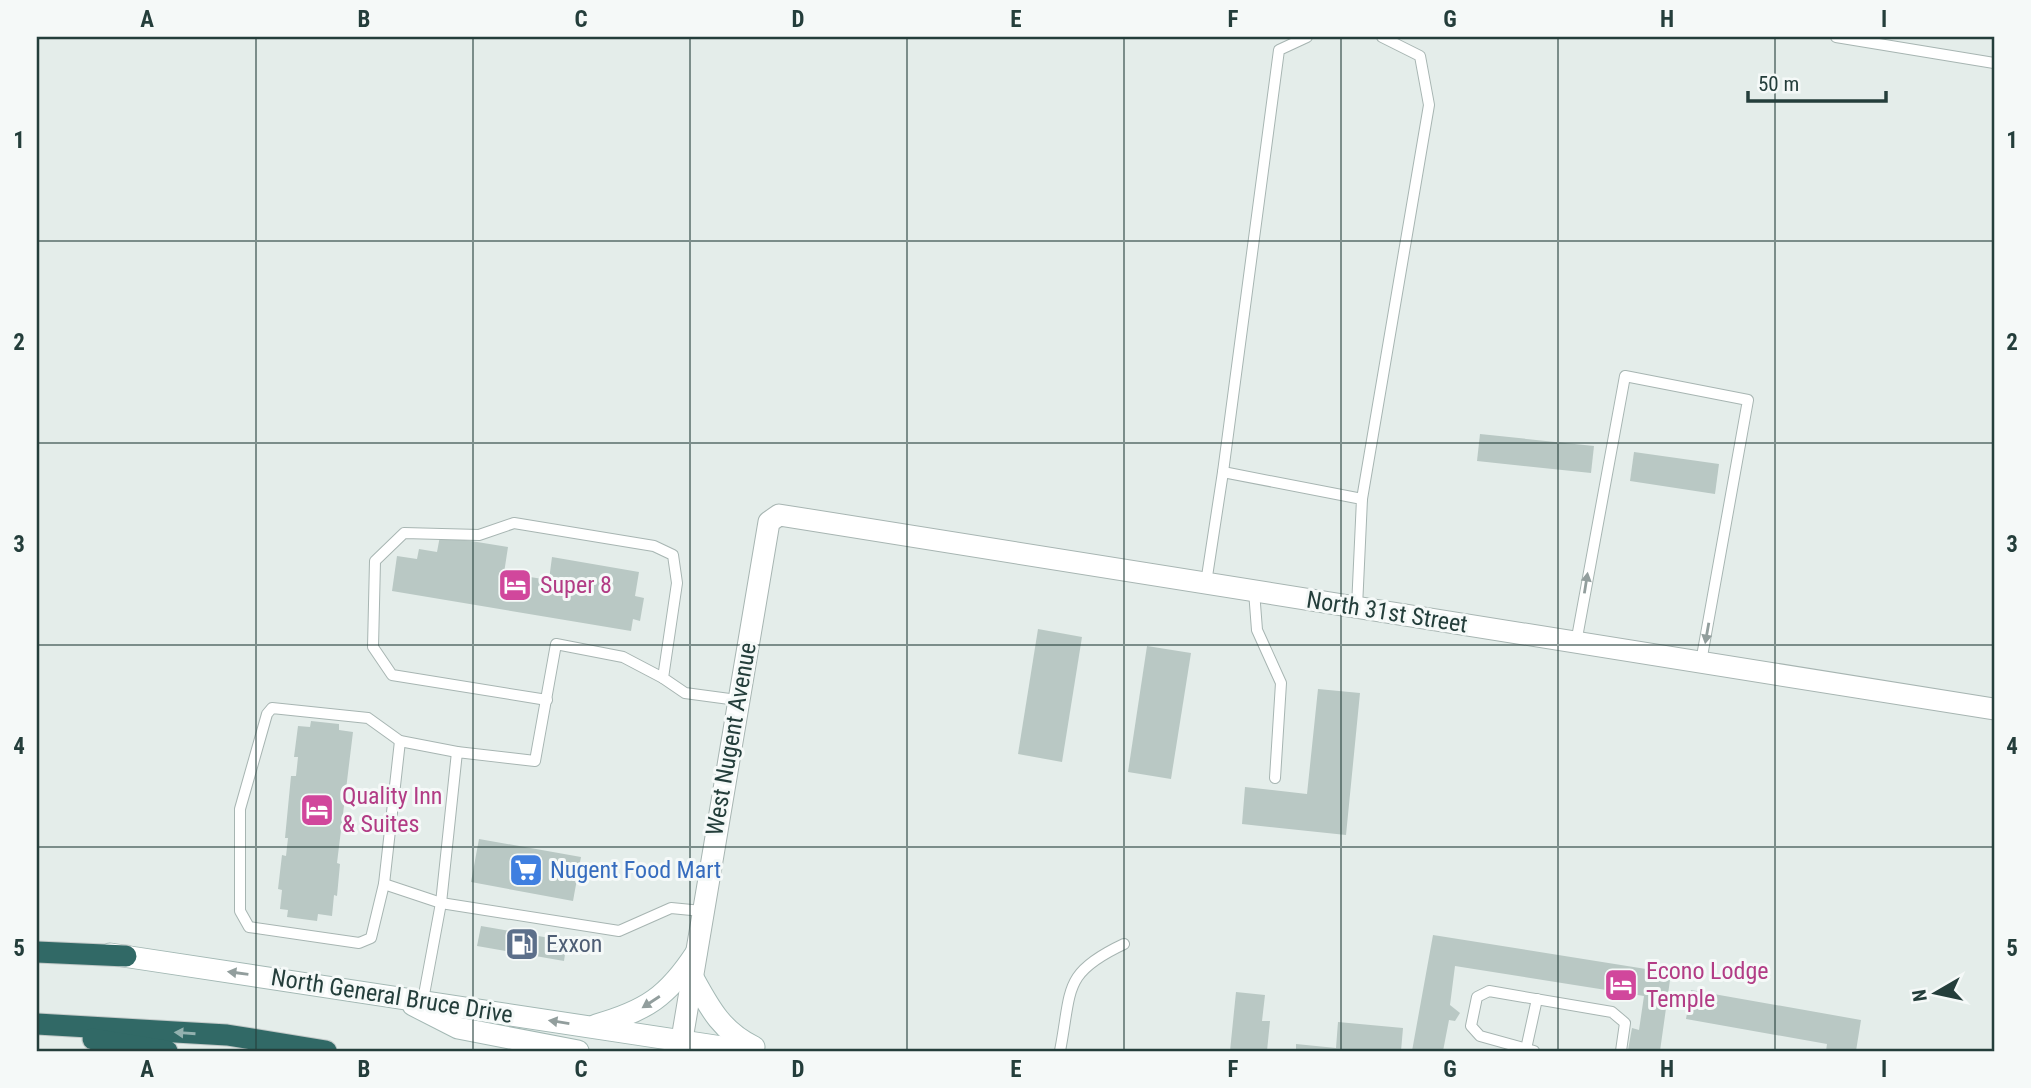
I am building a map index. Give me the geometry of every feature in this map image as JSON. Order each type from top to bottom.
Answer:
[{"type":"highway","points":[[37,952],[126,956]]},
{"type":"highway","points":[[37,1024],[227,1035],[326,1051]]},
{"type":"highway","points":[[37,1029],[167,1051]]},
{"type":"street","name":"North 31st Street","points":[[779,515],[1994,709]]},
{"type":"street","name":"West Nugent Avenue","points":[[681,1046],[769,522],[779,515]]},
{"type":"street","name":"North General Bruce Drive","points":[[37,943],[423,1000],[589,1027],[681,1046],[748,1051]]},
{"type":"street","points":[[589,1027],[624,1017],[653,1003],[678,981],[696,953]]},
{"type":"street","points":[[692,976],[710,1009],[734,1037],[762,1051]]},
{"type":"street","points":[[393,996],[458,1028],[578,1051]]},
{"type":"lane","points":[[1206,583],[1279,50],[1307,37]]},
{"type":"lane","points":[[1357,607],[1362,499],[1429,105],[1420,56],[1382,37]]},
{"type":"lane","points":[[1836,37],[1994,63]]},
{"type":"lane","points":[[1576,643],[1625,376],[1748,400],[1701,662]]},
{"type":"lane","points":[[1223,472],[1362,499]]},
{"type":"lane","points":[[547,700],[392,675],[373,647],[375,561],[404,533],[479,534],[514,523],[654,546],[673,555],[677,583],[663,678]]},
{"type":"lane","points":[[1254,591],[1257,630],[1281,683],[1275,778]]},
{"type":"lane","points":[[400,740],[384,884],[371,938],[359,943],[249,927],[240,911],[240,809],[267,714],[272,708],[368,718],[400,740],[457,752],[535,761],[556,644],[623,657],[685,693],[737,700]]},
{"type":"lane","points":[[423,1000],[441,903],[457,752]]},
{"type":"lane","points":[[384,884],[441,903],[619,931],[671,908],[702,911]]},
{"type":"lane","points":[[1060,1051],[1074,978],[1091,960],[1125,944]]},
{"type":"lane","points":[[1537,999],[1530,1050],[1480,1036],[1471,1026],[1477,998],[1489,991],[1537,999],[1612,1012],[1625,1023],[1621,1051]]},
{"type":"building","points":[[1480,434],[1594,446],[1591,473],[1477,461]]},
{"type":"building","points":[[1634,452],[1719,464],[1715,494],[1630,481]]},
{"type":"building","name":"Super 8","points":[[440,536],[508,547],[504,573],[549,580],[552,557],[639,572],[635,596],[644,598],[640,621],[633,619],[631,631],[392,591],[397,556],[417,559],[419,549],[437,552]]},
{"type":"building","points":[[1038,629],[1082,637],[1062,762],[1018,754]]},
{"type":"building","points":[[1147,646],[1191,653],[1171,779],[1128,772]]},
{"type":"building","points":[[1318,689],[1360,693],[1346,835],[1242,824],[1245,787],[1307,794]]},
{"type":"building","name":"Quality Inn & Suites","points":[[311,721],[339,724],[339,730],[353,732],[337,863],[340,864],[337,896],[334,895],[332,916],[318,914],[317,921],[287,917],[288,910],[280,909],[282,890],[278,889],[282,855],[286,856],[288,838],[285,838],[291,776],[296,776],[298,757],[294,757],[298,726],[310,727]]},
{"type":"building","name":"Nugent Food Mart","points":[[479,839],[581,857],[573,901],[471,882]]},
{"type":"building","name":"Exxon","points":[[481,926],[567,941],[564,961],[477,946]]},
{"type":"building","name":"Econo Lodge Temple","points":[[1433,935],[1671,973],[1660,1051],[1628,1050],[1632,1028],[1639,1030],[1644,996],[1455,966],[1450,1005],[1460,1013],[1455,1021],[1449,1020],[1443,1051],[1412,1051]]},
{"type":"building","points":[[1691,990],[1861,1020],[1856,1051],[1826,1051],[1827,1044],[1686,1019]]},
{"type":"building","points":[[1236,992],[1265,995],[1262,1021],[1270,1021],[1267,1051],[1230,1051]]},
{"type":"building","points":[[1338,1022],[1403,1028],[1401,1051],[1296,1051],[1296,1044],[1336,1048]]},
{"type":"place","name":"Super 8","points":[[515,585]]},
{"type":"place","name":"Quality Inn & Suites","points":[[317,810]]},
{"type":"place","name":"Nugent Food Mart","points":[[526,870]]},
{"type":"place","name":"Exxon","points":[[522,944]]},
{"type":"place","name":"Econo Lodge Temple","points":[[1621,985]]}]
